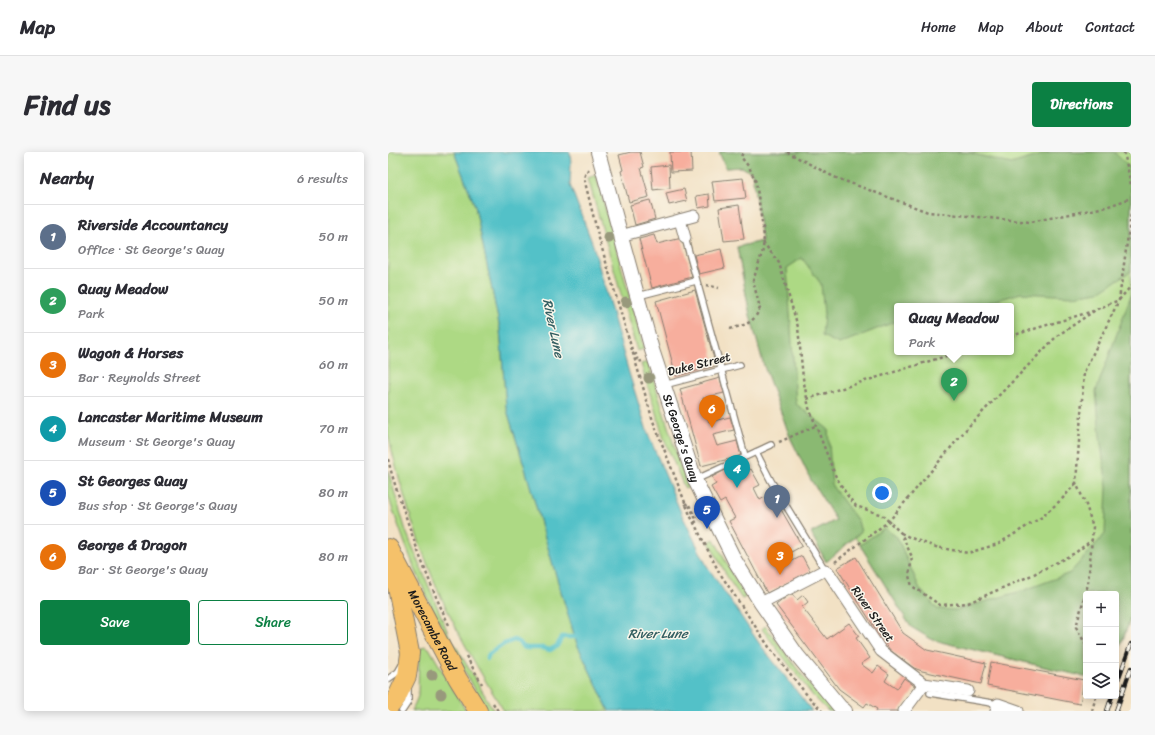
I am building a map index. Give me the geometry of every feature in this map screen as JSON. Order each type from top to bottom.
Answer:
[{"type":"main road","name":"Morecambe Road","points":[[388,709],[396,699],[408,676],[410,653],[389,545]]},
{"type":"main road","name":"Morecambe Road","points":[[389,545],[458,679],[478,711]]},
{"type":"street","name":"St George's Quay","points":[[598,152],[652,350],[695,480],[735,561],[761,603],[797,655],[845,711]]},
{"type":"street","points":[[620,236],[694,216]]},
{"type":"street","points":[[680,220],[685,238]]},
{"type":"street","points":[[761,603],[825,570]]},
{"type":"street","name":"River Street","points":[[825,570],[829,573],[881,651],[927,688],[968,691]]},
{"type":"street","points":[[904,711],[927,688]]},
{"type":"street","points":[[997,708],[1018,711]]},
{"type":"lane","points":[[685,238],[745,456]]},
{"type":"lane","points":[[637,296],[696,281]]},
{"type":"lane","name":"Duke Street","points":[[664,385],[740,365]]},
{"type":"lane","points":[[695,480],[772,445]]},
{"type":"lane","points":[[756,452],[771,481],[825,570]]},
{"type":"lane","points":[[388,679],[398,672],[410,653]]},
{"type":"lane","points":[[402,711],[408,702],[408,676]]},
{"type":"lane","points":[[927,688],[997,708]]},
{"type":"path","points":[[730,328],[744,325],[754,320],[760,308],[753,281],[763,250],[764,236],[756,182],[749,168],[741,157],[743,152]]},
{"type":"path","points":[[787,152],[834,177],[928,212],[1030,222],[1106,207],[1131,198]]},
{"type":"path","points":[[1124,152],[1131,185]]},
{"type":"path","points":[[1119,300],[1131,214]]},
{"type":"path","points":[[763,242],[779,263],[798,327],[803,378],[807,399],[815,426],[836,475],[847,495],[856,506],[882,515],[901,532],[911,538],[936,547],[968,553],[998,544],[1042,517],[1063,498],[1076,483]]},
{"type":"path","points":[[1083,640],[1076,627],[1088,584],[1093,527],[1086,505],[1076,483],[1084,372],[1119,300],[1131,286]]},
{"type":"path","points":[[1014,335],[1097,309],[1119,300]]},
{"type":"path","points":[[825,570],[889,521],[969,426],[1028,364],[1057,336],[1097,309]]},
{"type":"path","points":[[634,355],[636,354],[638,362]]},
{"type":"path","points":[[807,399],[949,355]]},
{"type":"path","points":[[772,445],[815,426]]},
{"type":"path","points":[[388,459],[391,474],[420,557],[434,592],[452,630]]},
{"type":"path","points":[[685,505],[688,503],[697,521],[694,523]]},
{"type":"path","points":[[901,532],[912,557],[909,576],[912,586],[940,605],[968,603],[1032,575],[1075,553],[1092,540]]},
{"type":"path","points":[[462,650],[484,687]]},
{"type":"path","points":[[491,699],[498,711]]},
{"type":"path","points":[[1092,711],[1095,699]]},
{"type":"green space","points":[[388,152],[454,152],[475,206],[500,329],[506,407],[577,644],[609,711],[504,711],[463,642],[431,574],[414,528],[388,434]]},
{"type":"green space","points":[[719,152],[1131,152],[1131,619],[1119,650],[1119,591],[1083,591],[1083,676],[933,640],[911,627],[855,537],[826,562],[811,533],[836,520],[811,480],[790,437],[764,366],[750,315],[737,247],[762,241],[752,173],[742,167],[726,168]]},
{"type":"green space","points":[[719,152],[967,152],[1011,164],[1051,152],[1114,152],[1130,168],[1131,167],[1131,271],[1099,292],[1073,296],[1021,293],[987,303],[894,303],[894,322],[839,344],[822,336],[824,314],[821,284],[802,258],[787,268],[796,404],[828,429],[832,486],[858,521],[861,532],[826,562],[811,533],[836,520],[811,480],[790,437],[764,366],[750,315],[737,247],[762,241],[752,173],[742,167],[726,168]]},
{"type":"green space","points":[[596,175],[644,349],[637,351],[588,178]]},
{"type":"green space","points":[[1131,295],[1131,615],[1119,649],[1119,591],[1083,591],[1083,676],[933,640],[911,627],[860,545],[884,528],[897,537],[920,589],[937,609],[956,610],[1025,590],[1070,573],[1105,534],[1107,487],[1100,437],[1096,391]]},
{"type":"green space","points":[[648,362],[681,468],[689,487],[685,489],[664,439],[641,364]]},
{"type":"green space","points":[[388,470],[406,531],[448,633],[494,711],[488,711],[476,691],[442,628],[422,585],[404,541],[388,494]]},
{"type":"green space","points":[[714,539],[746,597],[742,599],[729,580],[709,542]]},
{"type":"green space","points":[[765,626],[811,687],[835,711],[828,711],[813,696],[762,629]]},
{"type":"green space","points":[[425,646],[429,648],[466,711],[412,711],[418,696],[419,652],[421,648]]},
{"type":"water","name":"River Lune","points":[[454,152],[570,152],[570,185],[593,245],[648,434],[682,515],[707,566],[759,643],[812,711],[609,711],[577,644],[506,407],[500,329],[475,206]]},
{"type":"building","points":[[631,152],[640,152],[644,167],[641,168],[649,197],[629,202],[621,171],[623,170],[619,155]]},
{"type":"building","points":[[670,152],[691,152],[692,171],[671,172]]},
{"type":"building","points":[[669,165],[670,188],[653,190],[651,167]]},
{"type":"building","points":[[743,178],[746,198],[715,201],[712,181]]},
{"type":"building","points":[[684,189],[687,201],[669,205],[666,193]]},
{"type":"building","points":[[709,194],[710,206],[698,208],[696,196]]},
{"type":"building","points":[[650,200],[655,219],[635,225],[630,205]]},
{"type":"building","points":[[739,205],[744,239],[724,241],[719,208]]},
{"type":"building","points":[[654,235],[657,244],[682,238],[692,277],[652,288],[639,239]]},
{"type":"building","points":[[721,249],[725,268],[699,274],[694,255]]},
{"type":"building","points":[[695,290],[716,366],[676,376],[656,301]]},
{"type":"building","points":[[720,378],[724,393],[703,398],[706,411],[709,422],[730,417],[734,430],[713,435],[717,446],[737,441],[741,456],[701,466],[680,389]]},
{"type":"building","points":[[733,466],[736,472],[741,469],[743,473],[751,469],[760,485],[754,488],[760,500],[765,497],[768,502],[775,499],[802,546],[775,561],[779,568],[802,556],[810,571],[767,593],[729,521],[735,518],[725,500],[720,503],[711,487],[716,484],[712,477]]},
{"type":"building","points":[[856,557],[903,633],[927,650],[986,663],[981,684],[922,671],[914,668],[890,650],[837,568]]},
{"type":"building","points":[[791,593],[797,600],[803,595],[808,602],[802,607],[827,639],[849,623],[859,636],[856,638],[870,658],[861,664],[873,673],[878,666],[889,674],[885,681],[897,689],[904,678],[916,687],[899,711],[876,711],[877,709],[867,703],[864,707],[839,689],[776,605]]},
{"type":"building","points":[[991,662],[1083,680],[1080,704],[987,686]]},
{"type":"waterway","points":[[487,659],[489,654],[504,644],[514,640],[519,642],[523,647],[543,648],[550,650],[557,646],[562,637],[575,637]]},
{"type":"railway","points":[[1119,677],[1131,644]]},
{"type":"railway","points":[[1116,711],[1131,668]]},
{"type":"railway","points":[[1107,711],[1111,699]]},
{"type":"place","name":"Quay Meadow","points":[[954,401]]},
{"type":"place","name":"George & Dragon","points":[[712,428]]},
{"type":"place","name":"Lancaster Maritime Museum","points":[[737,488]]},
{"type":"place","name":"Riverside Accountancy","points":[[777,518]]},
{"type":"place","name":"St Georges Quay","points":[[707,529]]},
{"type":"place","name":"Wagon & Horses","points":[[780,575]]}]
